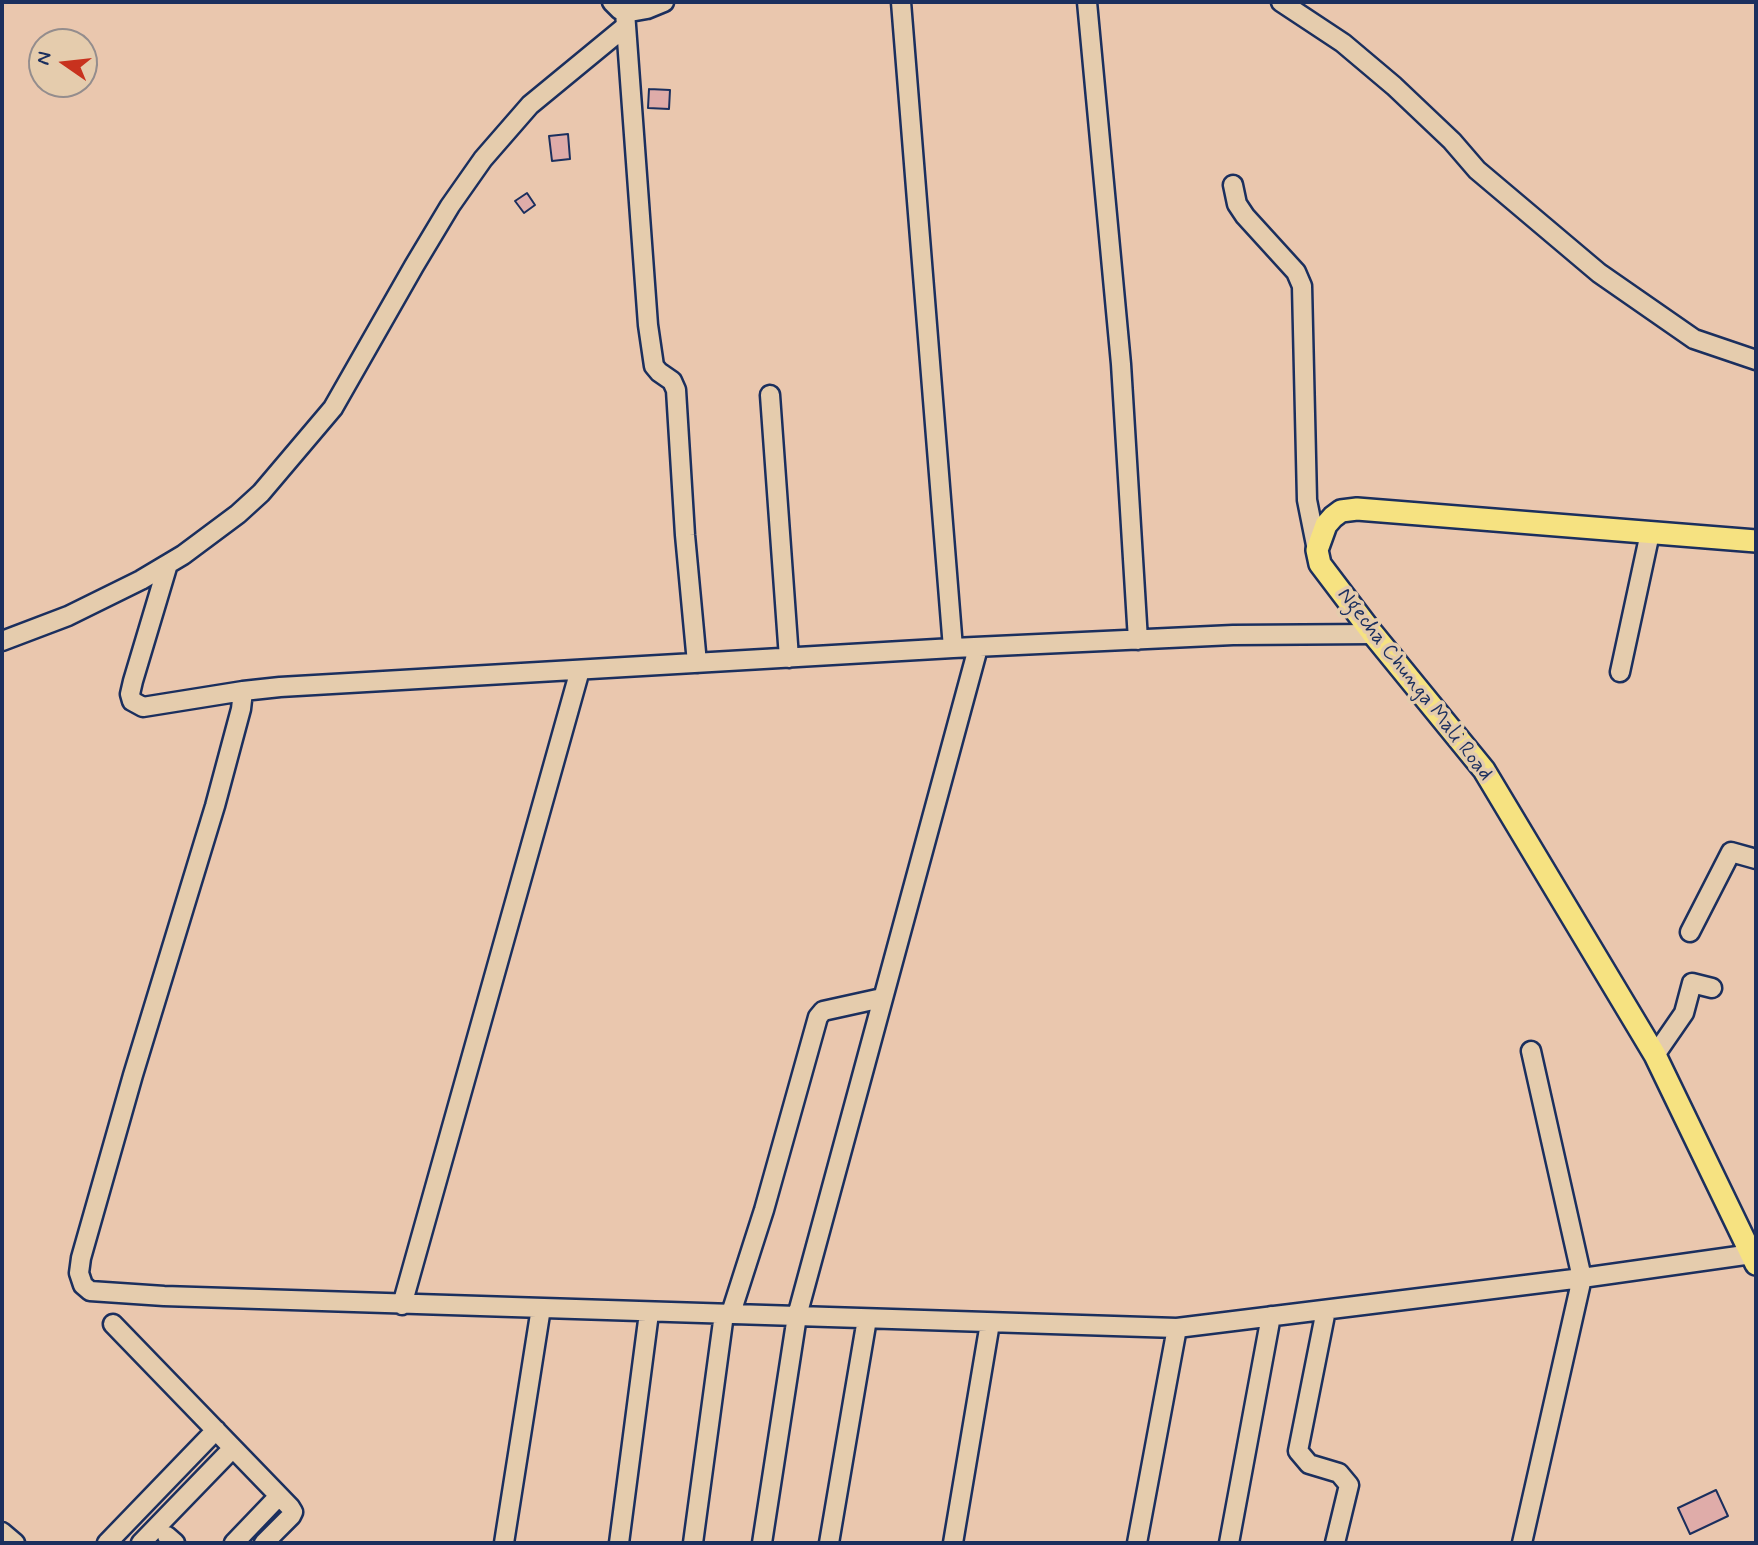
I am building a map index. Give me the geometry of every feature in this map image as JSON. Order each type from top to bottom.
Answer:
[{"type":"main road","points":[[1317,550],[1326,525],[1333,517],[1341,511],[1357,509],[1756,541]]},
{"type":"main road","name":"Ngecha Chunga Mali Road","points":[[1317,550],[1320,564],[1373,635],[1484,770],[1655,1055],[1754,1259]]},
{"type":"street","points":[[2,641],[32,632],[104,600],[168,564],[238,514],[261,493],[333,408],[432,236],[483,159],[530,105],[621,13],[647,9],[664,2]]},
{"type":"street","points":[[901,2],[953,648]]},
{"type":"street","points":[[1087,2],[1121,364],[1138,640]]},
{"type":"street","points":[[1281,2],[1342,43],[1394,86],[1452,141],[1477,170],[1599,272],[1694,339],[1756,360]]},
{"type":"street","points":[[621,13],[654,366],[672,382],[676,390],[685,535],[697,663]]},
{"type":"street","points":[[1233,185],[1237,204],[1245,216],[1296,272],[1302,286],[1307,500],[1317,550]]},
{"type":"street","points":[[770,395],[789,658]]},
{"type":"street","points":[[1620,672],[1650,533]]},
{"type":"street","points":[[168,564],[132,681],[132,701],[144,707],[280,687],[953,648],[1233,635],[1373,635]]},
{"type":"street","points":[[762,1543],[797,1316],[978,648]]},
{"type":"street","points":[[402,1305],[580,670]]},
{"type":"street","points":[[243,691],[241,709],[215,806],[133,1075],[81,1258],[79,1273],[83,1285],[90,1292],[402,1305],[1177,1328],[1754,1259]]},
{"type":"street","points":[[1690,932],[1731,852],[1756,859]]},
{"type":"street","points":[[1655,1055],[1684,1013],[1692,983],[1712,988]]},
{"type":"street","points":[[693,1543],[728,1313],[764,1210],[818,1017],[823,1011],[882,998]]},
{"type":"street","points":[[1522,1543],[1582,1278],[1531,1051]]},
{"type":"street","points":[[504,1543],[541,1308]]},
{"type":"street","points":[[1326,1310],[1298,1451],[1308,1464],[1339,1473],[1349,1485],[1335,1543]]},
{"type":"street","points":[[619,1543],[649,1313]]},
{"type":"street","points":[[1229,1543],[1271,1317]]},
{"type":"street","points":[[829,1543],[867,1319]]},
{"type":"street","points":[[953,1543],[990,1323]]},
{"type":"street","points":[[113,1324],[293,1512],[264,1543]]},
{"type":"street","points":[[1137,1543],[1177,1328]]},
{"type":"street","points":[[107,1543],[216,1430]]},
{"type":"street","points":[[141,1543],[233,1448]]},
{"type":"street","points":[[234,1543],[278,1497]]},
{"type":"street","points":[[2,1532],[15,1543]]},
{"type":"building","points":[[649,89],[670,90],[669,109],[648,108]]},
{"type":"building","points":[[568,134],[570,159],[552,161],[549,136]]},
{"type":"building","points":[[527,193],[535,205],[524,213],[515,201]]},
{"type":"building","points":[[1716,1490],[1728,1516],[1690,1534],[1678,1508]]}]
